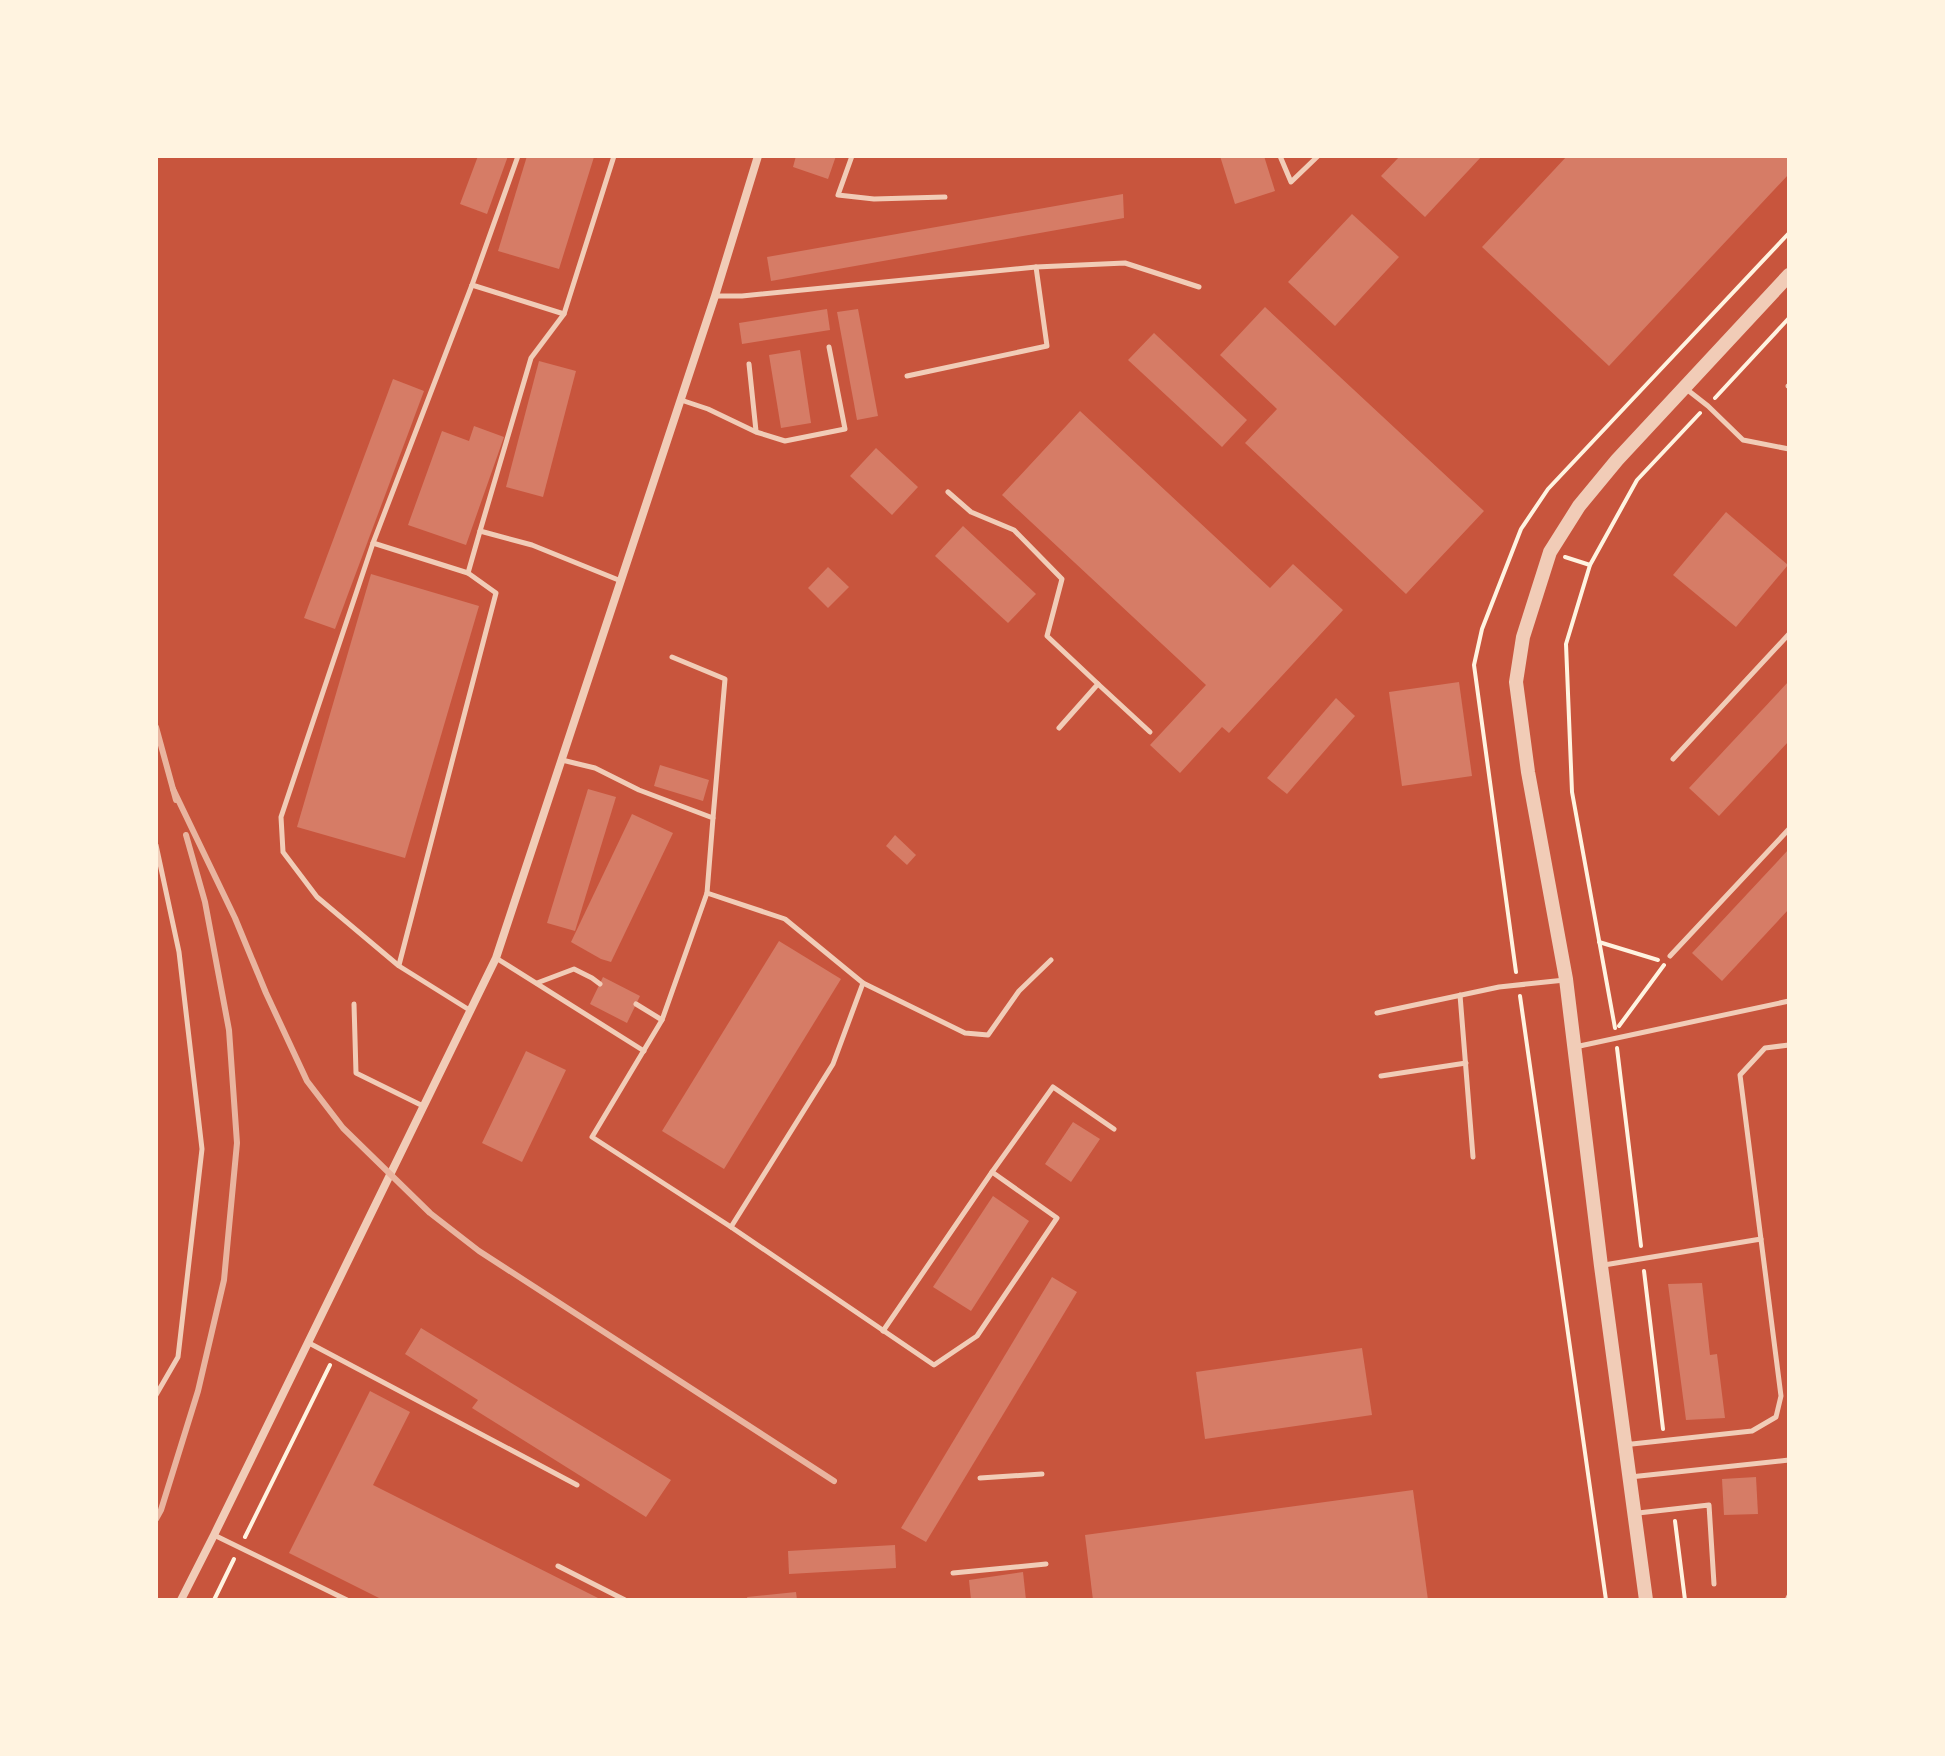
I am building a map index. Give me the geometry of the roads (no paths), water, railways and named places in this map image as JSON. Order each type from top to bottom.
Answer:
[{"type":"street","points":[[181,1600],[496,958],[622,581],[758,156]]},
{"type":"street","points":[[1646,1600],[1566,979],[1528,772],[1516,682],[1526,626],[1550,552],[1579,506],[1617,460],[1789,275]]},
{"type":"lane","points":[[471,1011],[399,966],[317,897],[283,852],[281,817],[373,543],[518,156]]},
{"type":"lane","points":[[468,573],[531,358],[564,314],[614,156]]},
{"type":"lane","points":[[852,156],[838,195],[874,199],[945,197]]},
{"type":"lane","points":[[1280,156],[1291,182],[1318,156]]},
{"type":"lane","points":[[715,296],[1036,267],[1125,263],[1199,287]]},
{"type":"lane","points":[[907,376],[1047,346],[1036,267]]},
{"type":"lane","points":[[472,285],[564,314]]},
{"type":"lane","points":[[681,400],[785,441],[845,429],[829,347]]},
{"type":"lane","points":[[749,364],[756,432]]},
{"type":"lane","points":[[1684,387],[1743,440],[1789,449]]},
{"type":"lane","points":[[948,492],[971,512],[1014,530],[1062,579],[1047,636],[1150,732]]},
{"type":"lane","points":[[480,531],[532,545],[622,581]]},
{"type":"lane","points":[[373,543],[468,573],[496,593],[399,966]]},
{"type":"lane","points":[[1673,759],[1789,634]]},
{"type":"lane","points":[[672,657],[725,679],[707,893],[662,1020],[592,1137],[934,1365],[977,1336],[1057,1218],[992,1172]]},
{"type":"lane","points":[[1059,728],[1098,684]]},
{"type":"lane","points":[[562,760],[595,768],[639,790],[713,818]]},
{"type":"lane","points":[[1670,956],[1789,829]]},
{"type":"lane","points":[[156,845],[179,952],[202,1149],[178,1357],[156,1395]]},
{"type":"lane","points":[[707,893],[785,919],[863,983],[965,1033],[988,1035],[1019,991],[1051,960]]},
{"type":"lane","points":[[496,958],[644,1051]]},
{"type":"lane","points":[[536,983],[574,969],[600,984]]},
{"type":"lane","points":[[1377,1013],[1499,987],[1566,979]]},
{"type":"lane","points":[[731,1227],[833,1064],[863,983]]},
{"type":"lane","points":[[1460,995],[1473,1157]]},
{"type":"lane","points":[[1574,1047],[1789,1001]]},
{"type":"lane","points":[[354,1004],[356,1073],[424,1106]]},
{"type":"lane","points":[[636,1004],[662,1020]]},
{"type":"lane","points":[[1625,1442],[1632,1444],[1752,1431],[1776,1417],[1781,1396],[1740,1075],[1765,1048],[1789,1045]]},
{"type":"lane","points":[[1381,1076],[1466,1063]]},
{"type":"lane","points":[[883,1331],[1053,1087],[1114,1129]]},
{"type":"lane","points":[[1601,1266],[1761,1239]]},
{"type":"lane","points":[[308,1342],[577,1485]]},
{"type":"lane","points":[[1629,1477],[1789,1460]]},
{"type":"lane","points":[[980,1478],[1042,1474]]},
{"type":"lane","points":[[1633,1513],[1709,1505],[1714,1584]]},
{"type":"lane","points":[[214,1535],[347,1600]]},
{"type":"lane","points":[[953,1573],[1046,1564]]},
{"type":"lane","points":[[558,1566],[625,1600]]},
{"type":"railway","points":[[156,727],[176,800]]},
{"type":"railway","points":[[173,789],[235,918],[307,1081],[343,1128],[430,1213],[479,1251],[834,1481]]},
{"type":"railway","points":[[156,1519],[198,1391],[224,1280],[237,1143],[229,1030],[205,902],[186,835]]}]
